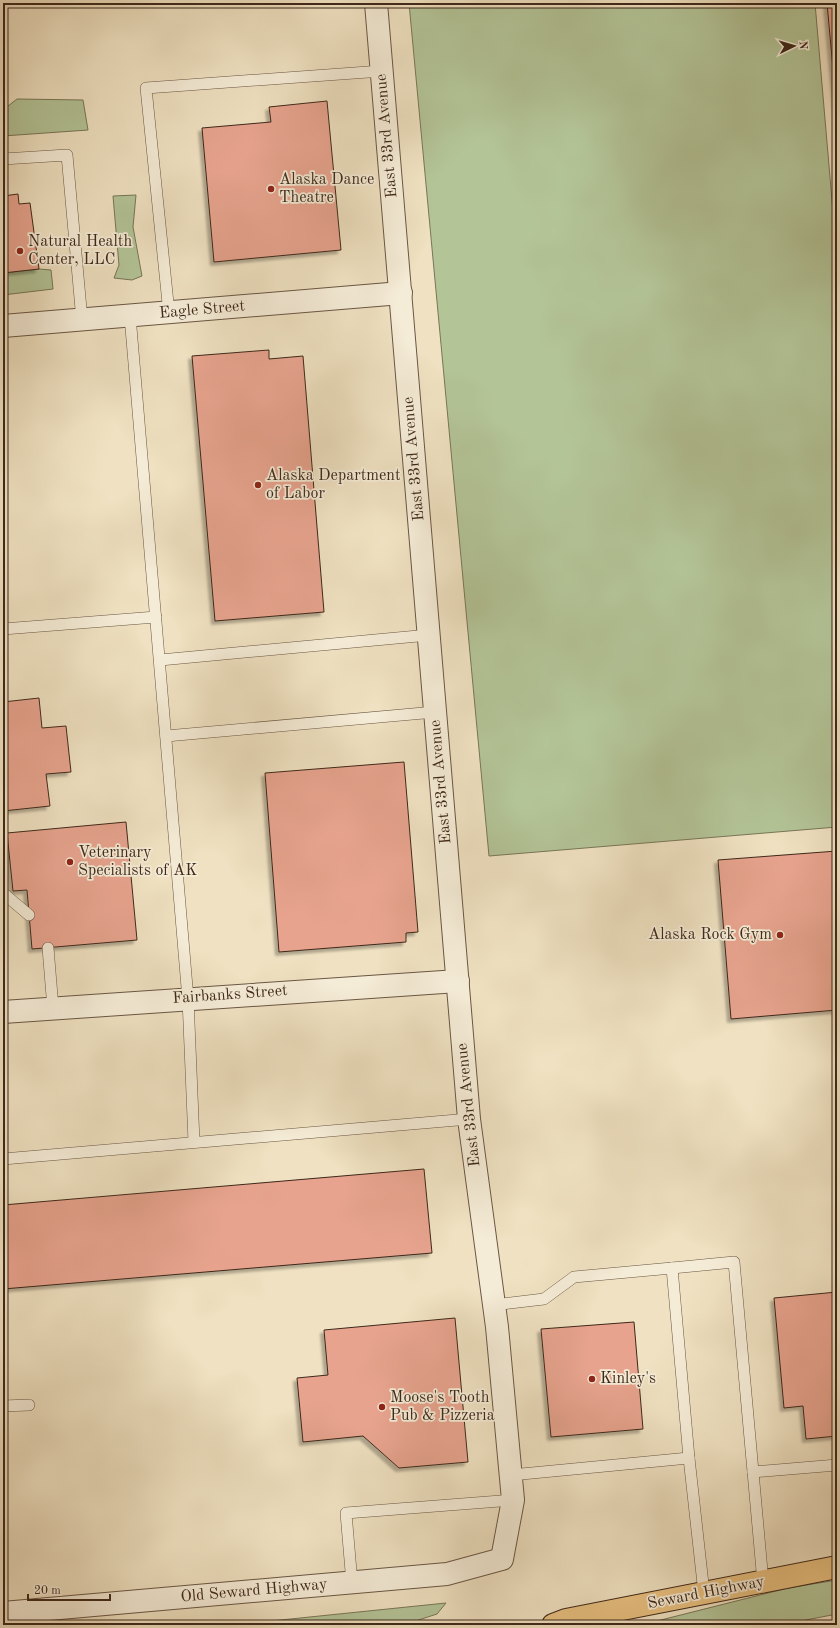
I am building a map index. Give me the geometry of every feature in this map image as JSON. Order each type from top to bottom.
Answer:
[{"type":"highway","name":"Seward Highway","points":[[553,1625],[566,1620],[837,1567]]},
{"type":"street","name":"East 33rd Avenue","points":[[376,3],[469,1119],[494,1306],[511,1475],[513,1500],[502,1558]]},
{"type":"street","name":"Eagle Street","points":[[3,326],[401,293]]},
{"type":"street","name":"Fairbanks Street","points":[[3,1012],[458,980]]},
{"type":"street","name":"Old Seward Highway","points":[[3,1613],[447,1574],[502,1558]]},
{"type":"lane","points":[[169,313],[146,88],[382,71]]},
{"type":"lane","points":[[3,159],[67,155],[82,320]]},
{"type":"lane","points":[[130,316],[188,999],[194,1142]]},
{"type":"lane","points":[[3,630],[156,617]]},
{"type":"lane","points":[[160,660],[429,634]]},
{"type":"lane","points":[[166,736],[435,712]]},
{"type":"lane","points":[[3,893],[29,915]]},
{"type":"lane","points":[[48,948],[53,1008]]},
{"type":"lane","points":[[3,1159],[469,1119]]},
{"type":"lane","points":[[494,1306],[544,1299],[574,1277],[734,1262],[763,1582]]},
{"type":"lane","points":[[672,1268],[689,1458],[704,1594]]},
{"type":"lane","points":[[3,1406],[29,1405]]},
{"type":"lane","points":[[511,1475],[689,1458]]},
{"type":"lane","points":[[753,1472],[837,1464]]},
{"type":"lane","points":[[352,1583],[346,1514],[513,1500]]},
{"type":"green space","points":[[409,3],[815,3],[837,259],[837,827],[489,856]]},
{"type":"green space","points":[[17,99],[83,100],[88,130],[3,136],[3,110]]},
{"type":"green space","points":[[136,195],[133,227],[142,276],[132,280],[114,278],[119,265],[113,196]]},
{"type":"green space","points":[[39,269],[51,270],[53,289],[3,295],[3,273]]},
{"type":"green space","points":[[837,1580],[837,1614],[780,1625],[641,1625],[788,1588]]},
{"type":"green space","points":[[446,1603],[437,1614],[403,1625],[232,1625]]},
{"type":"building","points":[[827,3],[837,3],[837,113]]},
{"type":"building","name":"Alaska Dance Theatre","points":[[327,101],[341,250],[214,262],[202,128],[271,122],[269,107]]},
{"type":"building","name":"Natural Health Center, LLC","points":[[18,194],[19,204],[30,203],[39,269],[3,273],[3,196]]},
{"type":"building","name":"Alaska Department of Labor","points":[[269,350],[269,359],[303,356],[324,612],[215,621],[192,356]]},
{"type":"building","points":[[39,698],[42,728],[66,726],[71,772],[46,774],[50,806],[3,811],[3,702]]},
{"type":"building","points":[[404,762],[418,932],[406,933],[406,942],[279,952],[265,773]]},
{"type":"building","name":"Veterinary Specialists of AK","points":[[126,822],[137,940],[32,949],[27,890],[13,891],[7,833]]},
{"type":"building","name":"Alaska Rock Gym","points":[[837,851],[837,1010],[731,1019],[718,860]]},
{"type":"building","points":[[424,1169],[432,1253],[3,1289],[3,1205]]},
{"type":"building","points":[[837,1292],[837,1436],[806,1439],[803,1406],[784,1408],[774,1298]]},
{"type":"building","name":"Moose's Tooth Pub & Pizzeria","points":[[455,1318],[468,1462],[399,1468],[363,1436],[303,1442],[297,1378],[328,1375],[324,1330]]},
{"type":"building","name":"Kinley's","points":[[634,1322],[643,1429],[551,1437],[541,1329]]},
{"type":"place","name":"Alaska Dance Theatre","points":[[271,189]]},
{"type":"place","name":"Natural Health Center, LLC","points":[[20,251]]},
{"type":"place","name":"Alaska Department of Labor","points":[[258,485]]},
{"type":"place","name":"Veterinary Specialists of AK","points":[[70,862]]},
{"type":"place","name":"Alaska Rock Gym","points":[[780,935]]},
{"type":"place","name":"Kinley's","points":[[592,1379]]},
{"type":"place","name":"Moose's Tooth Pub & Pizzeria","points":[[382,1407]]}]
